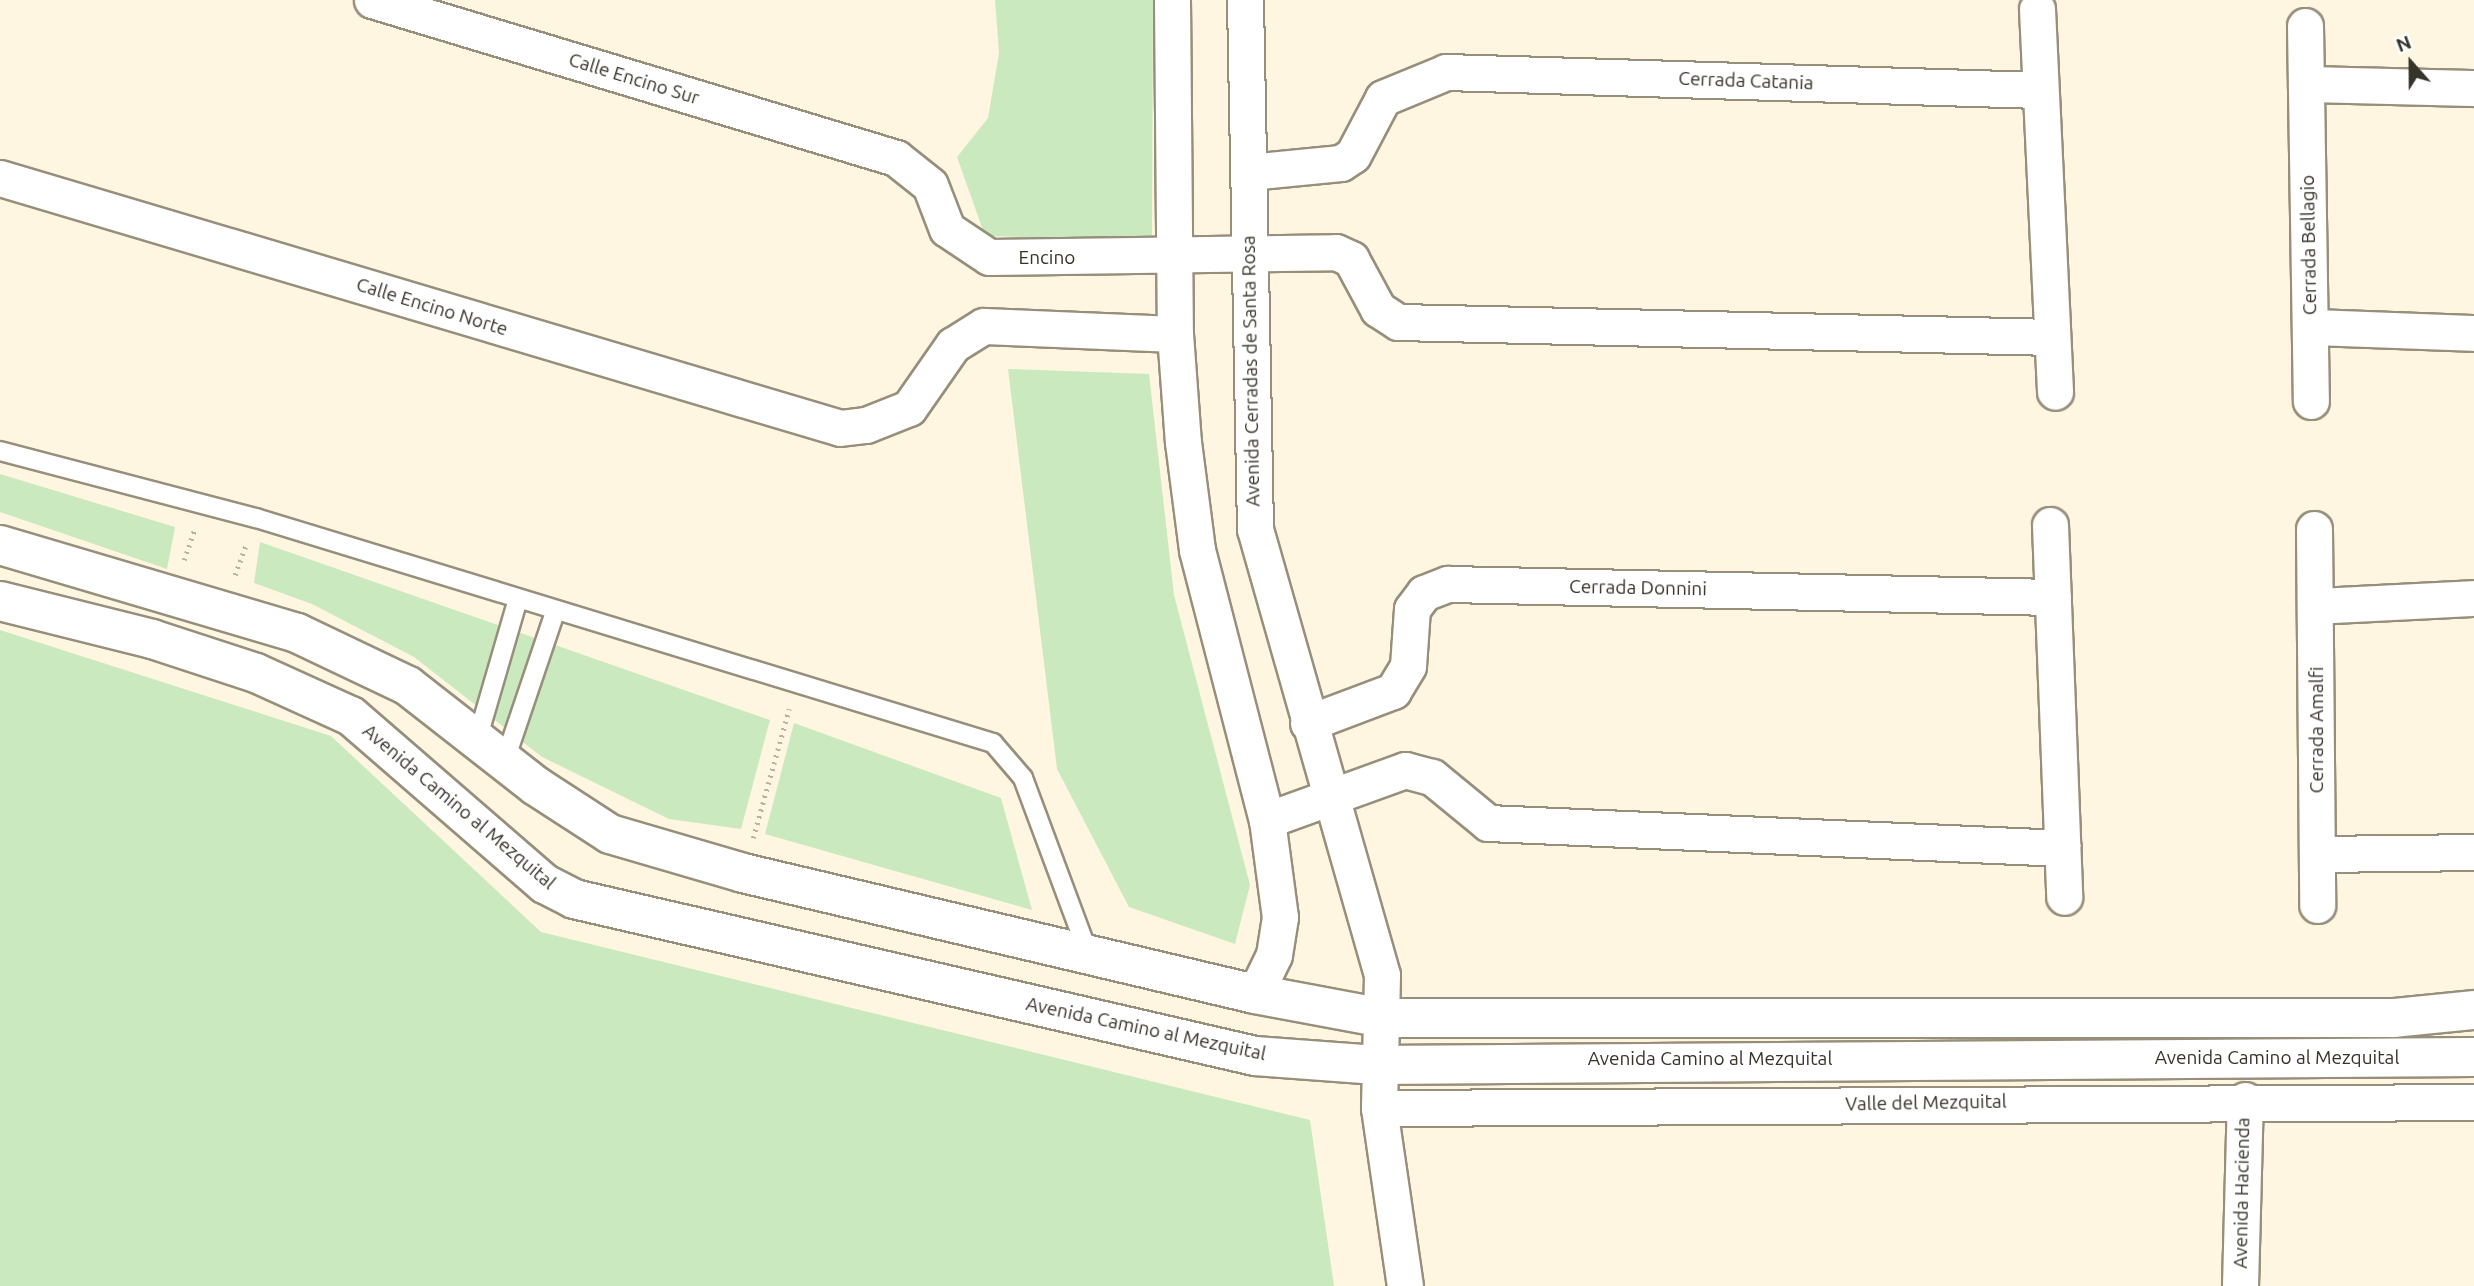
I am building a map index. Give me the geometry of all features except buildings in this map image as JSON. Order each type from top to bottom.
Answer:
[{"type":"main road","points":[[0,545],[297,633],[408,686],[491,750],[610,834],[743,873],[1090,956],[1255,994],[1382,1018],[2394,1018],[2474,1010]]},
{"type":"main road","name":"Avenida Camino al Mezquital","points":[[0,601],[204,656],[351,716],[545,884],[575,899],[1255,1056],[1377,1065],[2474,1057]]},
{"type":"street","name":"Calle Encino Sur","points":[[372,0],[896,158]]},
{"type":"street","points":[[1172,0],[1175,334],[1197,550],[1266,820],[1280,917],[1274,955],[1255,994]]},
{"type":"street","name":"Avenida Cerradas de Santa Rosa","points":[[1245,0],[1255,529],[1308,723],[1382,975],[1382,1018],[1377,1065],[1379,1108],[1405,1286]]},
{"type":"street","points":[[2037,9],[2055,392]]},
{"type":"street","name":"Cerrada Bellagio","points":[[2305,26],[2311,327],[2474,332]]},
{"type":"street","name":"Cerrada Catania","points":[[1249,172],[1341,163],[1353,155],[1384,98],[1446,72],[2040,90]]},
{"type":"street","points":[[2306,85],[2474,88]]},
{"type":"street","name":"Encino","points":[[896,158],[930,185],[947,229],[989,257],[1248,257]]},
{"type":"street","name":"Calle Encino Norte","points":[[0,178],[840,428],[866,425],[909,408],[970,330],[1175,334]]},
{"type":"street","points":[[1248,257],[1336,252],[1350,259],[1378,309],[1398,323],[2052,337]]},
{"type":"street","points":[[2311,327],[2311,401]]},
{"type":"street","points":[[2050,525],[2064,897]]},
{"type":"street","name":"Cerrada Amalfi","points":[[2314,529],[2317,905]]},
{"type":"street","name":"Cerrada Donnini","points":[[1308,723],[1393,691],[1408,666],[1412,609],[1424,593],[1448,584],[2053,597]]},
{"type":"street","points":[[2316,606],[2474,598]]},
{"type":"street","points":[[1266,820],[1331,799],[1405,770],[1432,777],[1488,823],[2062,848]]},
{"type":"street","points":[[2317,854],[2474,852]]},
{"type":"street","name":"Valle del Mezquital","points":[[1379,1108],[2245,1100],[2474,1102]]},
{"type":"street","name":"Avenida Hacienda","points":[[2240,1286],[2245,1100]]},
{"type":"lane","points":[[0,452],[256,518],[555,612],[797,680],[993,743],[1009,757],[1023,778],[1090,956]]},
{"type":"lane","points":[[491,750],[518,599]]},
{"type":"lane","points":[[491,750],[555,612]]},
{"type":"path","points":[[172,597],[203,504]]},
{"type":"path","points":[[222,612],[256,518]]},
{"type":"path","points":[[743,873],[797,680]]},
{"type":"green space","points":[[995,0],[1153,0],[1152,240],[985,236],[957,157],[988,118],[999,53]]},
{"type":"green space","points":[[1008,369],[1149,374],[1174,595],[1250,885],[1235,944],[1129,907],[1057,769]]},
{"type":"green space","points":[[0,474],[175,527],[167,569],[0,512]]},
{"type":"green space","points":[[260,542],[770,720],[741,829],[669,819],[542,757],[414,657],[312,604],[254,583]]},
{"type":"green space","points":[[0,630],[331,736],[541,932],[1310,1120],[1334,1286],[0,1286]]},
{"type":"green space","points":[[794,723],[1001,798],[1032,910],[765,834]]}]
